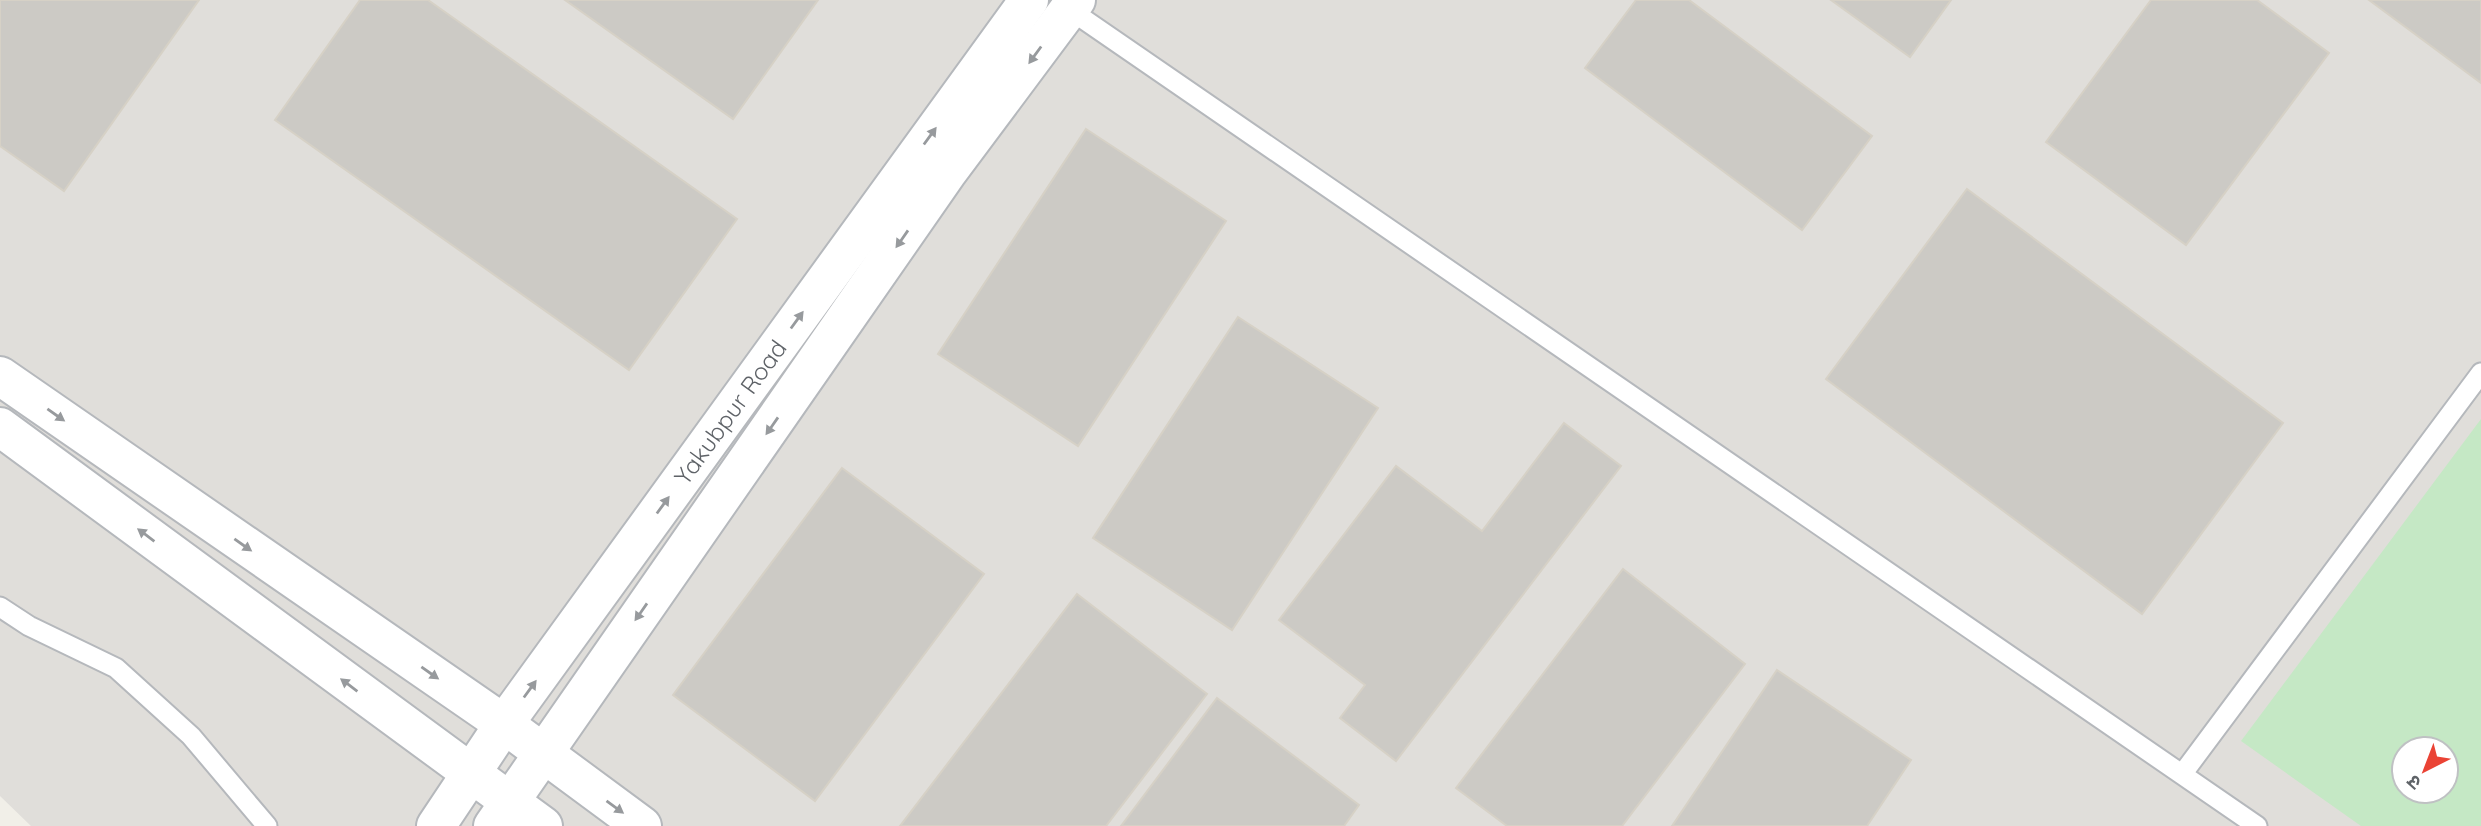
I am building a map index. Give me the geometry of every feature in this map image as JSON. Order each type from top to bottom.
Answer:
[{"type":"street","name":"Yakubpur Road","points":[[436,826],[504,724],[1028,0]]},
{"type":"street","name":"Yakubpur Road","points":[[501,814],[1067,3]]},
{"type":"street","points":[[0,376],[504,724],[642,826]]},
{"type":"street","points":[[0,426],[470,774],[501,814],[542,826]]},
{"type":"lane","points":[[1067,3],[2258,826]]},
{"type":"lane","points":[[2183,773],[2481,373]]},
{"type":"lane","points":[[0,607],[29,626],[116,668],[191,736],[267,826]]},
{"type":"shaded area","points":[[0,0],[2481,0],[2481,826],[31,826],[0,796]]},
{"type":"green space","points":[[2481,419],[2481,826],[2361,826],[2241,741]]},
{"type":"building","points":[[0,0],[199,0],[64,191],[0,146]]},
{"type":"building","points":[[360,0],[428,0],[737,219],[629,370],[275,120]]},
{"type":"building","points":[[565,0],[818,0],[733,119]]},
{"type":"building","points":[[1636,0],[1689,0],[1872,136],[1802,230],[1585,68]]},
{"type":"building","points":[[1831,0],[1951,0],[1910,57]]},
{"type":"building","points":[[2151,0],[2257,0],[2329,53],[2186,245],[2046,142]]},
{"type":"building","points":[[2369,0],[2481,0],[2481,83]]},
{"type":"building","points":[[1086,129],[1226,221],[1078,446],[938,354]]},
{"type":"building","points":[[1967,189],[2283,423],[2142,614],[1826,379]]},
{"type":"building","points":[[1238,317],[1378,408],[1232,630],[1093,538]]},
{"type":"building","points":[[1564,423],[1621,466],[1396,761],[1340,718],[1365,685],[1279,620],[1396,466],[1482,531]]},
{"type":"building","points":[[842,468],[984,574],[815,801],[673,695]]},
{"type":"building","points":[[1623,569],[1745,664],[1622,826],[1507,826],[1456,788]]},
{"type":"building","points":[[1077,594],[1207,694],[1106,826],[900,826]]},
{"type":"building","points":[[1777,670],[1911,760],[1867,826],[1672,826]]},
{"type":"building","points":[[1217,698],[1359,805],[1344,826],[1121,826]]}]
